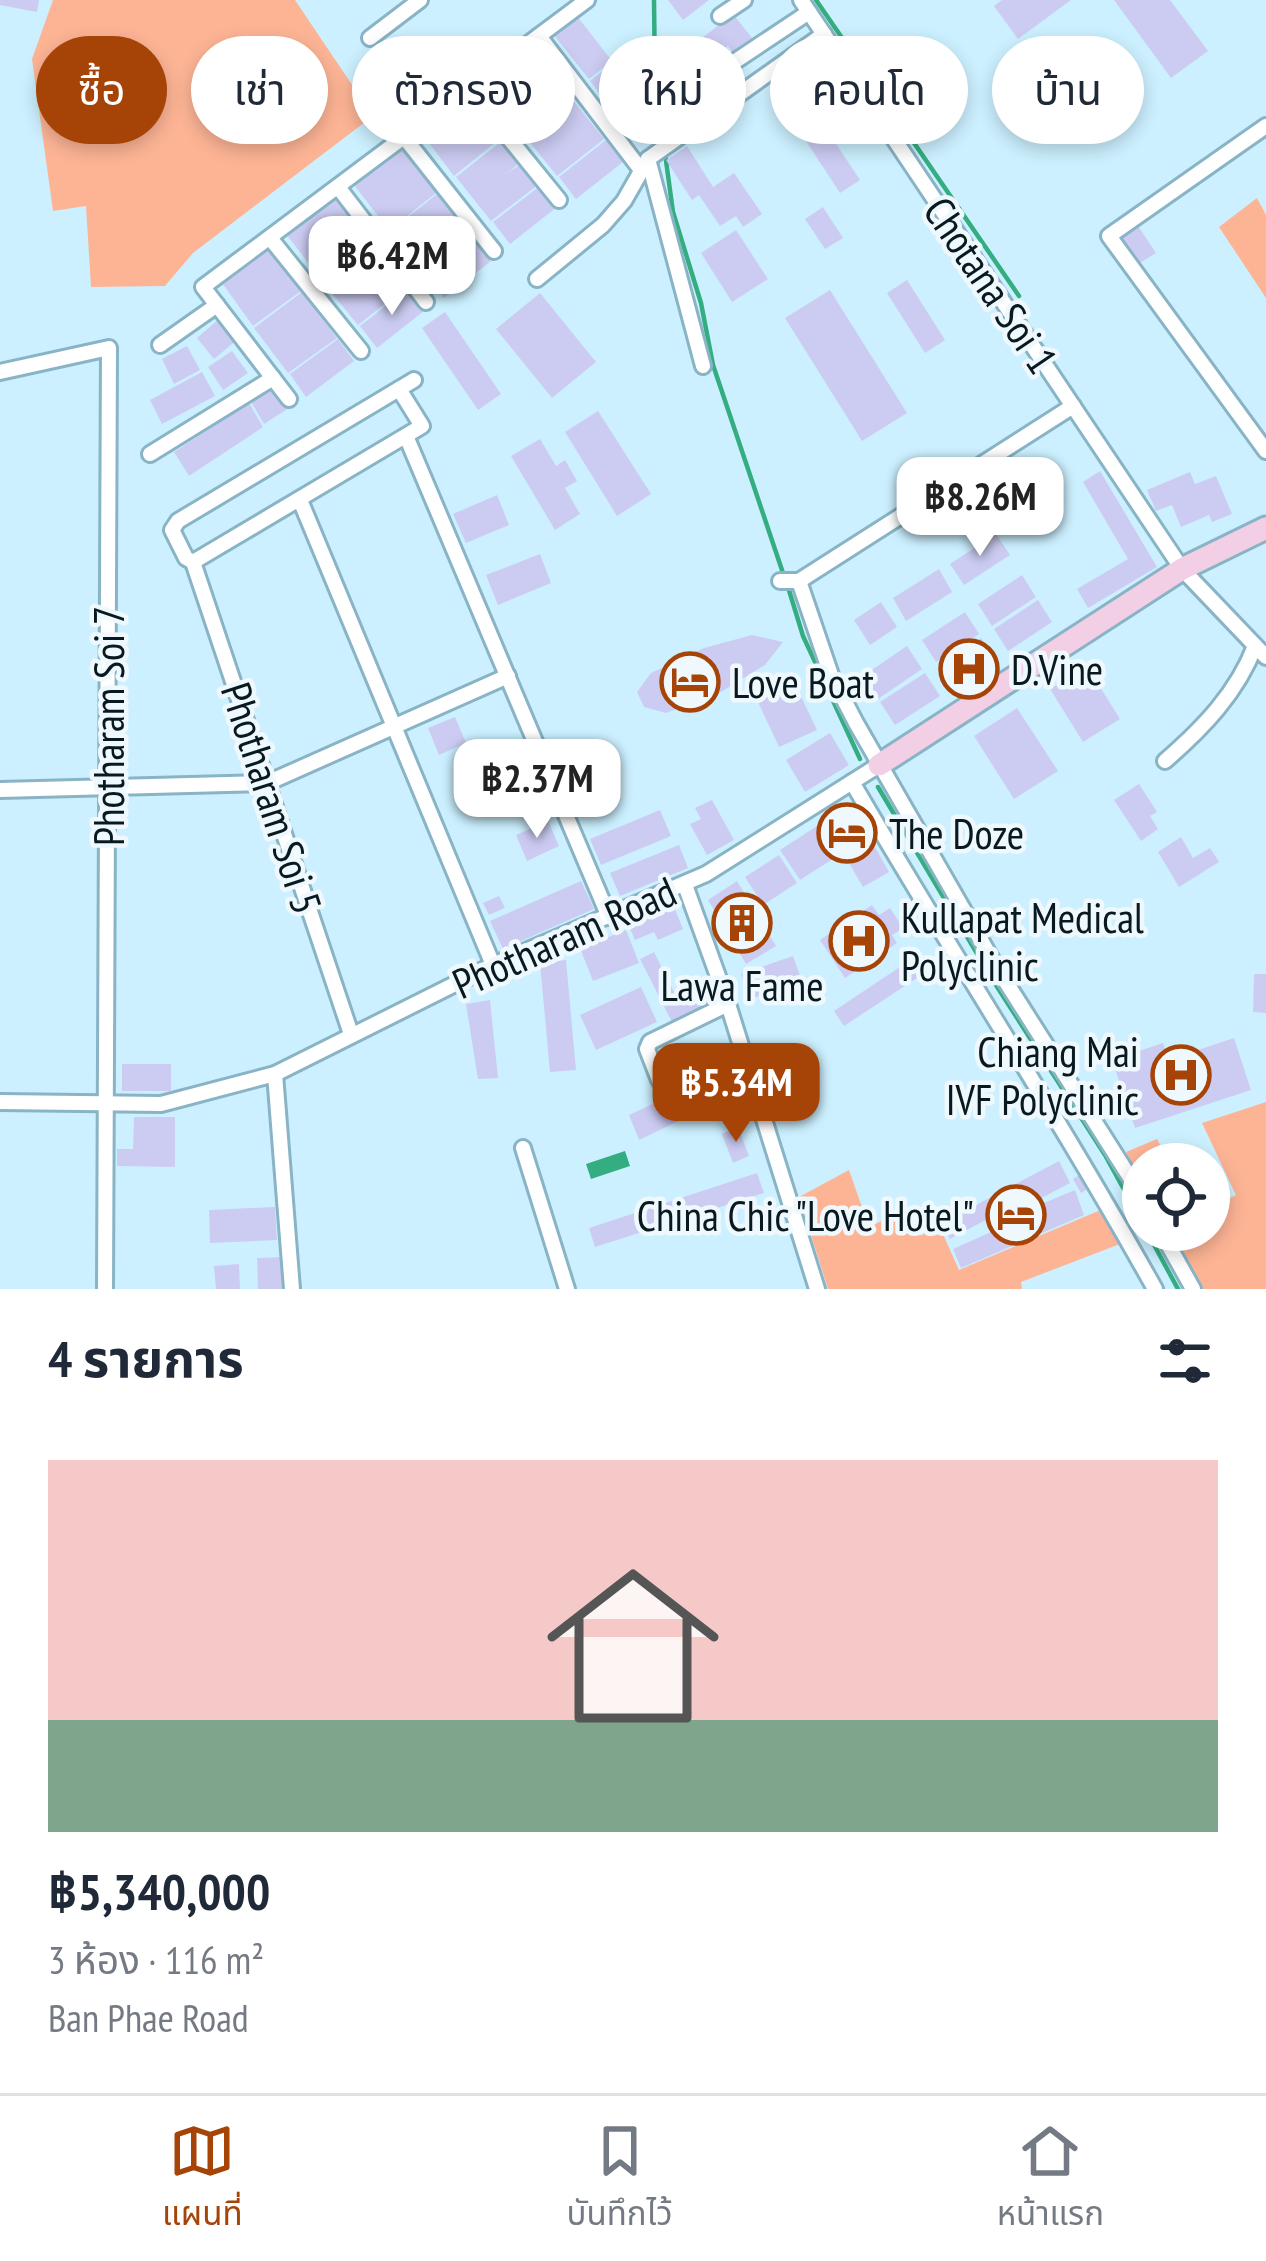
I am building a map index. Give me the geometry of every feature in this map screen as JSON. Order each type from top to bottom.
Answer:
[{"type":"street","points":[[373,36],[420,0]]},
{"type":"street","points":[[539,36],[587,0]]},
{"type":"street","points":[[720,16],[744,0]]},
{"type":"street","points":[[746,50],[805,6]]},
{"type":"street","name":"Chotana Soi 1","points":[[805,6],[1183,569],[1260,651]]},
{"type":"street","points":[[537,279],[603,225],[624,202],[645,164],[667,143],[824,34]]},
{"type":"street","points":[[575,79],[645,164],[704,366]]},
{"type":"street","points":[[1266,126],[1108,236],[1266,451]]},
{"type":"street","points":[[290,399],[203,287],[395,144]]},
{"type":"street","points":[[410,144],[494,251]]},
{"type":"street","points":[[514,144],[559,200]]},
{"type":"street","points":[[338,187],[426,302]]},
{"type":"street","points":[[270,238],[361,351]]},
{"type":"street","points":[[160,345],[217,305]]},
{"type":"street","name":"Photharam Soi 7","points":[[0,372],[109,348],[104,1289]]},
{"type":"street","points":[[150,454],[273,378]]},
{"type":"street","points":[[193,562],[422,426],[399,389],[414,380]]},
{"type":"street","name":"Photharam Soi 5","points":[[351,1034],[193,562],[186,558],[172,530],[178,521],[399,389]]},
{"type":"street","points":[[780,581],[800,581],[1073,406]]},
{"type":"street","points":[[406,436],[610,917]]},
{"type":"street","points":[[300,500],[493,965]]},
{"type":"street","name":"Photharam Road","points":[[0,1102],[161,1104],[275,1074],[493,965],[685,885],[1183,569],[1266,528]]},
{"type":"street","points":[[800,581],[832,675],[879,765],[994,963],[1122,1165]]},
{"type":"street","points":[[1165,761],[1197,733],[1260,651]]},
{"type":"street","points":[[0,790],[267,784],[508,676]]},
{"type":"street","points":[[852,782],[1155,1289]]},
{"type":"street","points":[[685,885],[728,1004],[817,1289]]},
{"type":"street","points":[[659,1080],[647,1049],[650,1042],[728,1004]]},
{"type":"street","points":[[275,1074],[292,1289]]},
{"type":"street","points":[[523,1148],[567,1289]]},
{"type":"street","points":[[1172,1251],[1193,1289]]},
{"type":"shaded area","points":[[53,0],[295,0],[319,36],[191,36],[191,144],[328,144],[328,49],[352,85],[352,132],[193,253],[165,286],[91,287],[86,206],[53,211],[44,144],[167,144],[167,36],[40,36]]},
{"type":"shaded area","points":[[1257,198],[1266,215],[1266,298],[1219,227]]},
{"type":"shaded area","points":[[1266,1102],[1266,1289],[1200,1289],[1179,1251],[1230,1251],[1230,1198],[1236,1195],[1230,1182],[1230,1143],[1211,1143],[1202,1123]]},
{"type":"shaded area","points":[[625,1151],[630,1166],[591,1179],[586,1164]]},
{"type":"shaded area","points":[[849,1170],[869,1227],[908,1208],[921,1236],[938,1223],[959,1270],[1103,1209],[1120,1244],[1021,1282],[1022,1289],[828,1289],[799,1197]]},
{"type":"building","points":[[0,0],[39,0],[37,12],[0,5]]},
{"type":"building","points":[[668,0],[709,0],[683,20]]},
{"type":"building","points":[[1002,0],[1071,0],[1022,36],[1016,36],[994,6]]},
{"type":"building","points":[[1114,0],[1170,0],[1208,51],[1171,78]]},
{"type":"building","points":[[733,14],[756,43],[746,51],[746,36],[705,36]]},
{"type":"building","points":[[577,16],[599,44],[599,71],[589,79],[575,61],[575,36],[554,35]]},
{"type":"building","points":[[575,103],[599,133],[599,143],[557,176],[531,144],[575,144]]},
{"type":"building","points":[[430,144],[494,144],[454,176]]},
{"type":"building","points":[[498,144],[506,144],[520,162],[508,173],[522,163],[539,184],[491,221],[456,177]]},
{"type":"building","points":[[601,144],[609,144],[623,162],[576,199],[559,177]]},
{"type":"building","points":[[808,144],[836,144],[860,180],[840,193]]},
{"type":"building","points":[[687,146],[713,187],[734,173],[762,214],[743,227],[736,216],[720,226],[699,195],[692,200],[666,160]]},
{"type":"building","points":[[401,148],[436,193],[389,230],[354,185]]},
{"type":"building","points":[[540,186],[557,207],[510,244],[493,222]]},
{"type":"building","points":[[437,194],[454,216],[442,227],[456,217],[473,238],[426,275],[409,253],[420,242],[407,253],[390,231]]},
{"type":"building","points":[[334,198],[368,242],[321,279],[286,234]]},
{"type":"building","points":[[823,207],[843,238],[825,249],[805,219]]},
{"type":"building","points":[[1136,223],[1156,253],[1135,266],[1119,244],[1121,234]]},
{"type":"building","points":[[736,230],[768,279],[732,302],[701,253]]},
{"type":"building","points":[[474,240],[491,261],[444,298],[427,277]]},
{"type":"building","points":[[370,244],[405,288],[358,325],[322,281]]},
{"type":"building","points":[[268,245],[301,291],[253,326],[220,280]]},
{"type":"building","points":[[907,280],[945,340],[925,353],[887,293]]},
{"type":"building","points":[[407,289],[424,311],[377,348],[360,326]]},
{"type":"building","points":[[830,290],[907,413],[862,441],[785,318]]},
{"type":"building","points":[[302,292],[337,338],[288,373],[254,328]]},
{"type":"building","points":[[540,293],[596,362],[552,398],[496,329]]},
{"type":"building","points":[[445,312],[501,394],[478,410],[422,328]]},
{"type":"building","points":[[219,319],[237,340],[214,359],[197,338]]},
{"type":"building","points":[[338,339],[354,361],[306,397],[290,374]]},
{"type":"building","points":[[187,346],[200,370],[174,384],[162,359]]},
{"type":"building","points":[[232,351],[248,373],[223,390],[208,367]]},
{"type":"building","points":[[202,372],[215,396],[162,424],[150,400]]},
{"type":"building","points":[[275,385],[289,408],[264,424],[250,400]]},
{"type":"building","points":[[249,403],[263,427],[189,476],[174,452]]},
{"type":"building","points":[[598,411],[651,494],[617,516],[565,432]]},
{"type":"building","points":[[540,439],[556,466],[565,460],[577,481],[565,488],[580,514],[555,530],[511,456]]},
{"type":"building","points":[[1100,471],[1157,567],[1088,608],[1077,589],[1128,559],[1083,482]]},
{"type":"building","points":[[1190,472],[1195,484],[1216,476],[1232,514],[1212,522],[1209,515],[1181,527],[1172,505],[1156,511],[1147,490]]},
{"type":"building","points":[[497,495],[509,525],[466,543],[453,514]]},
{"type":"building","points":[[996,534],[1010,555],[964,585],[950,564]]},
{"type":"building","points":[[540,554],[551,583],[498,605],[486,575]]},
{"type":"building","points":[[939,569],[952,592],[906,621],[893,598]]},
{"type":"building","points":[[1022,575],[1036,597],[992,626],[978,604]]},
{"type":"building","points":[[1038,600],[1052,622],[1008,651],[994,629]]},
{"type":"building","points":[[881,602],[897,627],[870,645],[854,620]]},
{"type":"building","points":[[965,612],[979,634],[936,662],[922,640]]},
{"type":"building","name":"Love Boat","points":[[752,635],[783,642],[765,665],[721,692],[666,713],[644,707],[637,692],[651,673],[704,648]]},
{"type":"building","points":[[981,638],[995,659],[952,687],[938,666]]},
{"type":"building","points":[[907,646],[922,669],[878,699],[863,676]]},
{"type":"building","points":[[1087,666],[1120,719],[1083,742],[1050,689]]},
{"type":"building","points":[[925,673],[940,696],[895,725],[880,702]]},
{"type":"building","points":[[795,684],[817,730],[779,747],[758,702]]},
{"type":"building","points":[[1017,708],[1058,771],[1014,799],[974,736]]},
{"type":"building","points":[[455,717],[466,743],[439,755],[428,728]]},
{"type":"building","points":[[830,733],[849,765],[805,792],[786,760]]},
{"type":"building","points":[[521,763],[528,782],[499,795],[491,776]]},
{"type":"building","points":[[1139,784],[1157,812],[1150,816],[1158,829],[1141,841],[1114,800]]},
{"type":"building","points":[[712,800],[734,840],[707,855],[690,824],[701,819],[695,808]]},
{"type":"building","points":[[660,810],[671,836],[601,865],[590,839]]},
{"type":"building","name":"The Doze","points":[[854,810],[871,837],[840,856],[824,829]]},
{"type":"building","points":[[548,821],[559,846],[527,861],[516,835]]},
{"type":"building","points":[[817,826],[836,857],[800,880],[780,850]]},
{"type":"building","points":[[1181,837],[1193,858],[1210,848],[1219,862],[1179,887],[1158,852]]},
{"type":"building","points":[[871,840],[889,872],[863,887],[845,856]]},
{"type":"building","points":[[679,845],[688,868],[620,896],[610,873]]},
{"type":"building","points":[[779,855],[797,883],[763,905],[745,877]]},
{"type":"building","points":[[581,881],[594,909],[503,949],[490,921]]},
{"type":"building","name":"Lawa Fame","points":[[737,881],[776,946],[746,964],[708,900]]},
{"type":"building","points":[[499,896],[505,908],[489,915],[483,903]]},
{"type":"building","name":"Kullapat Medical Polyclinic","points":[[872,905],[879,915],[890,908],[903,928],[892,935],[897,943],[845,978],[820,940]]},
{"type":"building","points":[[674,907],[683,929],[658,940],[654,932],[635,940],[625,917],[645,909],[648,917]]},
{"type":"building","points":[[626,930],[639,963],[593,981],[580,948]]},
{"type":"building","points":[[654,952],[674,992],[699,979],[710,1003],[672,1022],[640,959]]},
{"type":"building","points":[[793,956],[802,981],[750,999],[741,974]]},
{"type":"building","points":[[566,960],[576,1070],[550,1072],[540,963]]},
{"type":"building","points":[[909,961],[920,976],[844,1026],[834,1011]]},
{"type":"building","points":[[1254,974],[1266,974],[1266,1013],[1253,1012]]},
{"type":"building","points":[[641,987],[657,1022],[596,1050],[580,1015]]},
{"type":"building","points":[[490,1000],[498,1078],[478,1079],[466,1004]]},
{"type":"building","name":"Chiang Mai IVF Polyclinic","points":[[1234,1038],[1251,1090],[1135,1128],[1112,1060],[1163,1043],[1168,1060]]},
{"type":"building","points":[[122,1064],[171,1064],[171,1091],[122,1091]]},
{"type":"building","points":[[684,1089],[697,1112],[639,1140],[629,1115]]},
{"type":"building","points":[[134,1117],[175,1117],[175,1167],[117,1166],[117,1149],[133,1149]]},
{"type":"building","points":[[738,1127],[749,1156],[733,1163],[722,1134]]},
{"type":"building","points":[[1059,1161],[1070,1183],[1028,1205],[1025,1199],[950,1239],[942,1223]]},
{"type":"building","points":[[757,1173],[764,1193],[595,1247],[589,1228]]},
{"type":"building","points":[[1081,1174],[1089,1188],[1081,1193],[1073,1179]]},
{"type":"building","points":[[1075,1190],[1084,1215],[961,1268],[953,1249]]},
{"type":"building","points":[[275,1207],[277,1240],[210,1243],[209,1210]]},
{"type":"building","points":[[285,1257],[286,1289],[258,1289],[257,1258]]},
{"type":"building","points":[[239,1264],[240,1289],[216,1289],[214,1266]]},
{"type":"waterway","points":[[654,0],[655,80],[673,212],[701,303],[713,365],[784,576]]},
{"type":"waterway","points":[[816,0],[1019,296]]},
{"type":"waterway","points":[[788,587],[803,636],[860,759]]},
{"type":"waterway","points":[[878,787],[1122,1186]]},
{"type":"waterway","points":[[1157,1251],[1178,1289]]},
{"type":"place","name":"D.Vine","points":[[969,669]]},
{"type":"place","name":"Love Boat","points":[[690,682]]},
{"type":"place","name":"The Doze","points":[[847,833]]},
{"type":"place","name":"Lawa Fame","points":[[742,923]]},
{"type":"place","name":"Kullapat Medical Polyclinic","points":[[859,941]]},
{"type":"place","name":"Chiang Mai IVF Polyclinic","points":[[1181,1075]]},
{"type":"place","name":"China Chic \"Love Hotel\"","points":[[1016,1215]]}]
